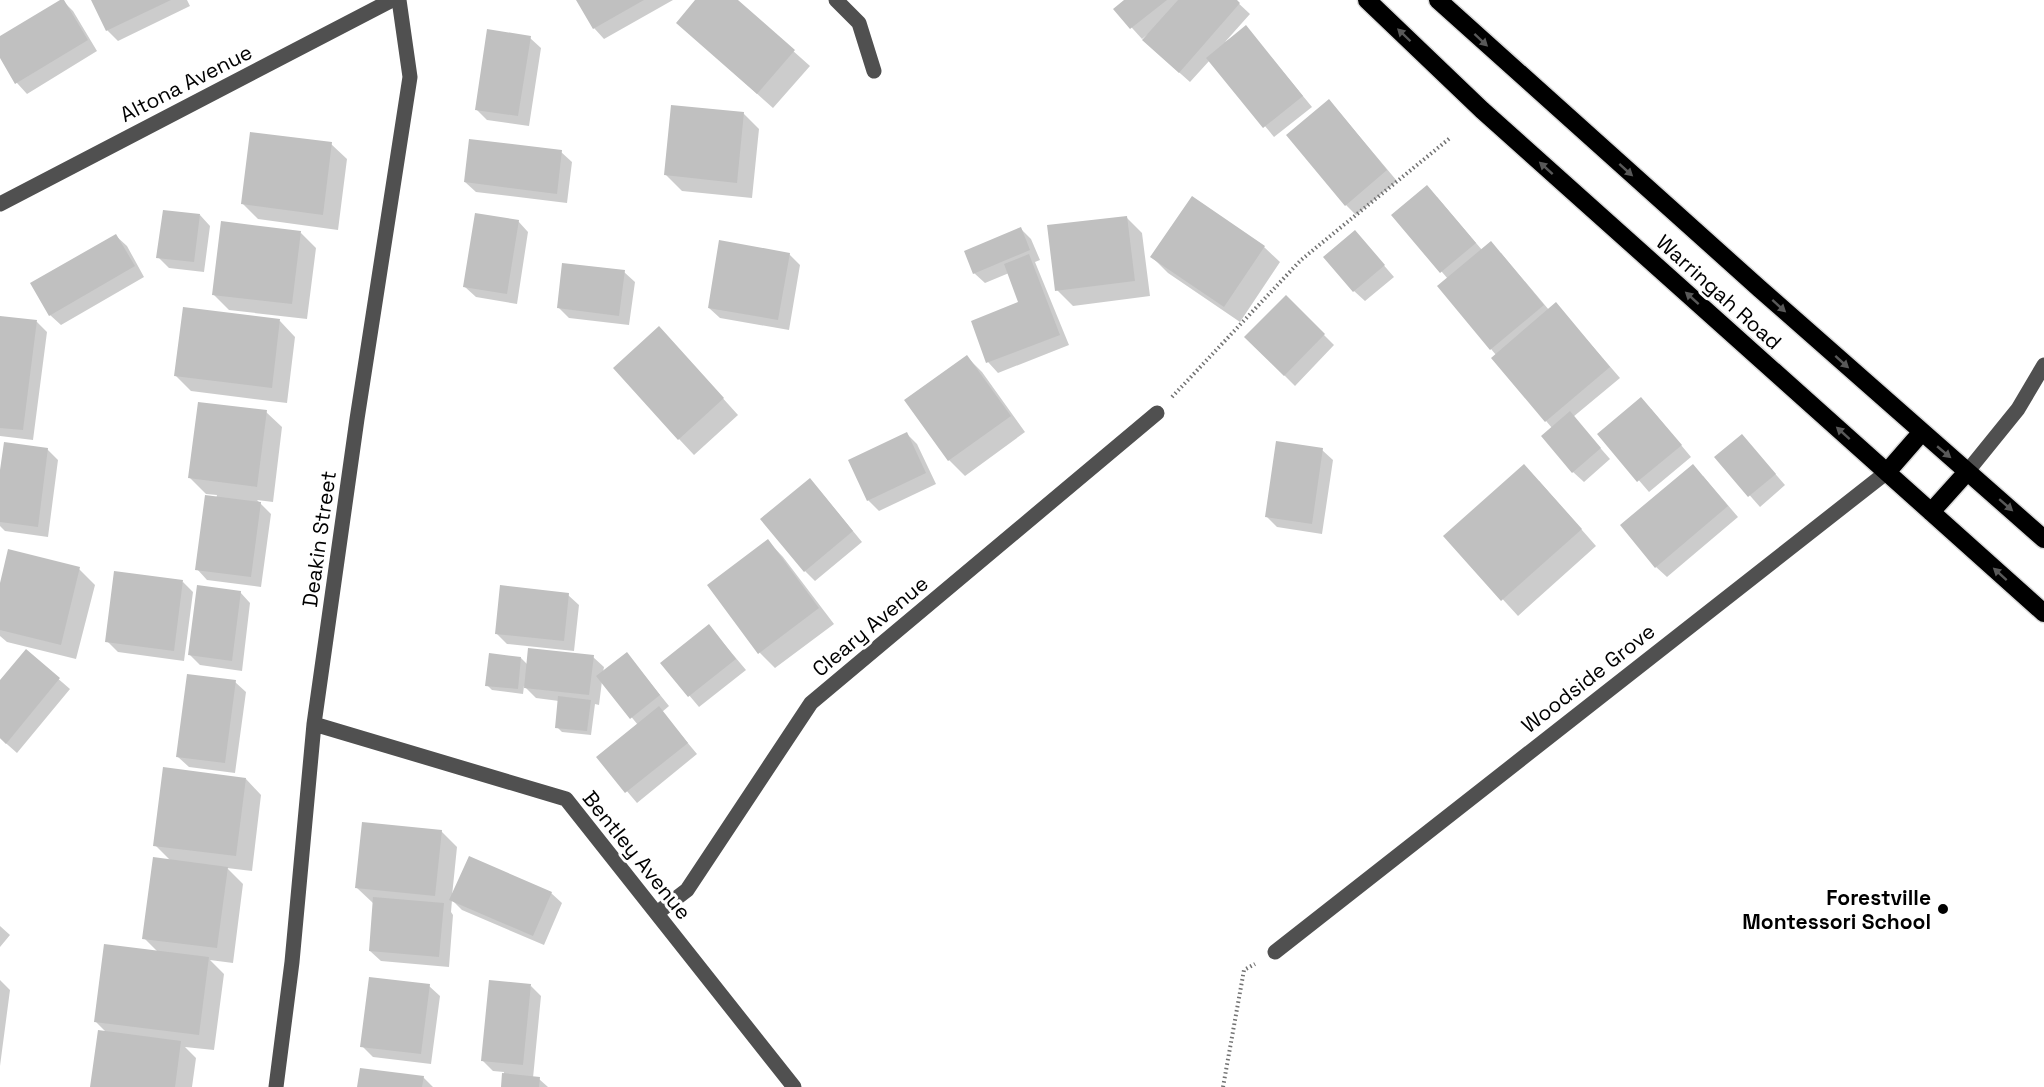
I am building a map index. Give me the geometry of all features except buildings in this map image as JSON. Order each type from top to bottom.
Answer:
[{"type":"highway","name":"Warringah Road","points":[[1367,0],[1482,110],[2044,613]]},
{"type":"highway","name":"Warringah Road","points":[[1438,0],[1921,433],[2044,539]]},
{"type":"highway","name":"Woodside Grove","points":[[1887,472],[1921,433]]},
{"type":"highway","points":[[1931,512],[1967,472]]},
{"type":"street","name":"Altona Avenue","points":[[1,200],[392,0]]},
{"type":"street","name":"Deakin Street","points":[[276,1087],[292,962],[314,724],[357,419],[410,77],[399,0]]},
{"type":"street","points":[[836,0],[859,23],[874,71]]},
{"type":"street","points":[[1967,472],[2018,409],[2044,365]]},
{"type":"street","name":"Cleary Avenue","points":[[657,913],[687,890],[811,703],[1157,413]]},
{"type":"street","name":"Woodside Grove","points":[[1275,952],[1887,472]]},
{"type":"street","name":"Bentley Avenue","points":[[314,724],[566,799],[794,1087]]},
{"type":"path","points":[[1157,413],[1301,261],[1450,138]]},
{"type":"path","points":[[1223,1087],[1240,1004],[1244,970],[1275,952]]},
{"type":"place","name":"Forestville Montessori School","points":[[1943,909]]}]
